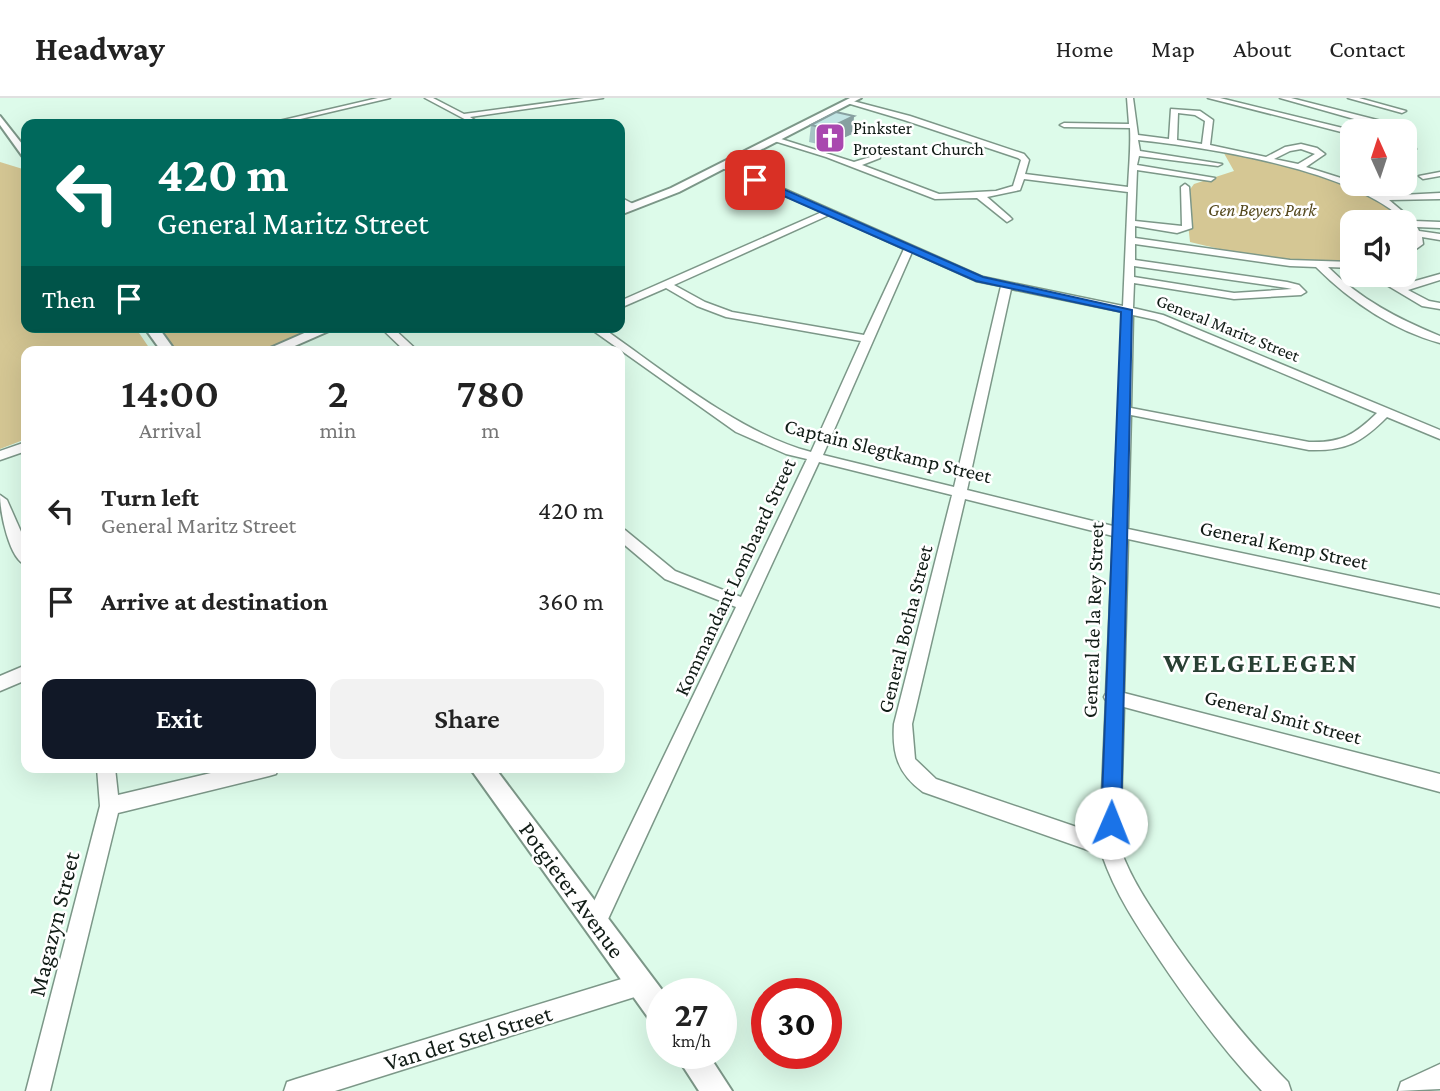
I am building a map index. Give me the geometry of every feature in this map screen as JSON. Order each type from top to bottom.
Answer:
[{"type":"street","points":[[293,119],[387,98]]},
{"type":"street","points":[[428,98],[469,119]]},
{"type":"street","points":[[463,116],[600,98]]},
{"type":"street","name":"General de la Rey Street","points":[[1130,98],[1136,153],[1131,190],[1110,848],[1115,866],[1141,912],[1192,988],[1225,1032],[1279,1091]]},
{"type":"street","points":[[1211,98],[1340,130]]},
{"type":"street","points":[[1283,98],[1363,119]]},
{"type":"street","points":[[1351,98],[1402,111]]},
{"type":"street","points":[[625,210],[668,194],[853,100],[1025,160],[1016,190],[952,198],[933,196],[854,165],[775,140]]},
{"type":"street","points":[[1174,140],[1174,111],[1190,111],[1209,120],[1206,145]]},
{"type":"street","points":[[307,116],[312,119]]},
{"type":"street","points":[[0,119],[21,148]]},
{"type":"street","points":[[1063,125],[1133,131],[1206,145],[1268,159],[1340,183]]},
{"type":"street","points":[[1268,159],[1293,146],[1306,146],[1321,155],[1298,168]]},
{"type":"street","points":[[1136,153],[1217,164]]},
{"type":"street","points":[[854,165],[877,156]]},
{"type":"street","name":"General Maritz Street","points":[[724,166],[971,276],[1006,286],[1168,320],[1440,435]]},
{"type":"street","points":[[1133,167],[1211,178]]},
{"type":"street","points":[[1423,176],[1440,174]]},
{"type":"street","points":[[1020,176],[1131,190]]},
{"type":"street","points":[[1131,223],[1177,230],[1187,228],[1185,187]]},
{"type":"street","points":[[979,196],[1007,219]]},
{"type":"street","points":[[1377,196],[1400,210]]},
{"type":"street","points":[[1382,198],[1440,196]]},
{"type":"street","points":[[1394,204],[1440,202]]},
{"type":"street","points":[[625,203],[632,207]]},
{"type":"street","points":[[625,303],[827,213]]},
{"type":"street","points":[[1417,223],[1440,225]]},
{"type":"street","points":[[1417,230],[1420,238],[1440,247]]},
{"type":"street","points":[[1417,241],[1420,238],[1440,237]]},
{"type":"street","points":[[1130,240],[1320,265],[1340,265]]},
{"type":"street","name":"Kommandant Lombaard Street","points":[[596,922],[746,606],[909,248]]},
{"type":"street","points":[[1128,279],[1234,296],[1257,297],[1301,292],[1287,285],[1129,262]]},
{"type":"street","points":[[1320,265],[1350,294],[1374,311],[1440,340]]},
{"type":"street","points":[[1400,289],[1440,277]]},
{"type":"street","points":[[666,284],[701,304],[730,315],[867,339]]},
{"type":"street","name":"General Botha Street","points":[[1006,286],[960,492],[902,724],[906,765],[914,775],[930,786],[1110,848]]},
{"type":"street","points":[[1396,287],[1426,304],[1440,306]]},
{"type":"street","points":[[283,346],[316,333]]},
{"type":"street","points":[[392,333],[406,346]]},
{"type":"street","name":"Captain Slegtkamp Street","points":[[602,333],[621,346]]},
{"type":"street","name":"Captain Slegtkamp Street","points":[[625,349],[741,429],[774,444],[815,457],[1119,532]]},
{"type":"street","points":[[1123,410],[1309,446],[1333,447],[1351,443],[1386,412]]},
{"type":"street","points":[[0,456],[21,448]]},
{"type":"street","points":[[0,500],[21,548]]},
{"type":"street","name":"General Kemp Street","points":[[1119,532],[1440,601]]},
{"type":"street","points":[[625,538],[670,575],[746,606]]},
{"type":"street","points":[[0,684],[21,674]]},
{"type":"street","name":"General Smit Street","points":[[1114,696],[1440,783]]},
{"type":"street","name":"Magazyn Street","points":[[38,1091],[110,806],[107,773]]},
{"type":"street","points":[[110,806],[248,773]]},
{"type":"street","name":"Potgieter Avenue","points":[[485,773],[646,991]]},
{"type":"street","name":"Van der Stel Street","points":[[296,1091],[641,984]]},
{"type":"street","points":[[701,1069],[717,1091]]},
{"type":"street","points":[[1410,1091],[1440,1076]]},
{"type":"green space","name":"Gen Beyers Park","points":[[1221,148],[1312,172],[1340,182],[1340,196],[1374,196],[1391,210],[1340,210],[1340,263],[1271,258],[1190,242],[1185,196],[1194,184],[1234,171]]},
{"type":"green space","points":[[0,162],[21,168],[21,333],[139,333],[148,346],[21,346],[21,441],[0,449]]},
{"type":"green space","points":[[155,333],[316,333],[283,346],[165,346]]},
{"type":"building","points":[[836,112],[854,116],[827,129],[811,125]]},
{"type":"place","name":"Pinkster Protestant Church","points":[[830,138]]},
{"type":"district","name":"WELGELEGEN","points":[[1261,662]]},
{"type":"route","points":[[755,180],[971,276],[1006,286],[1127,310],[1111,823]]}]
